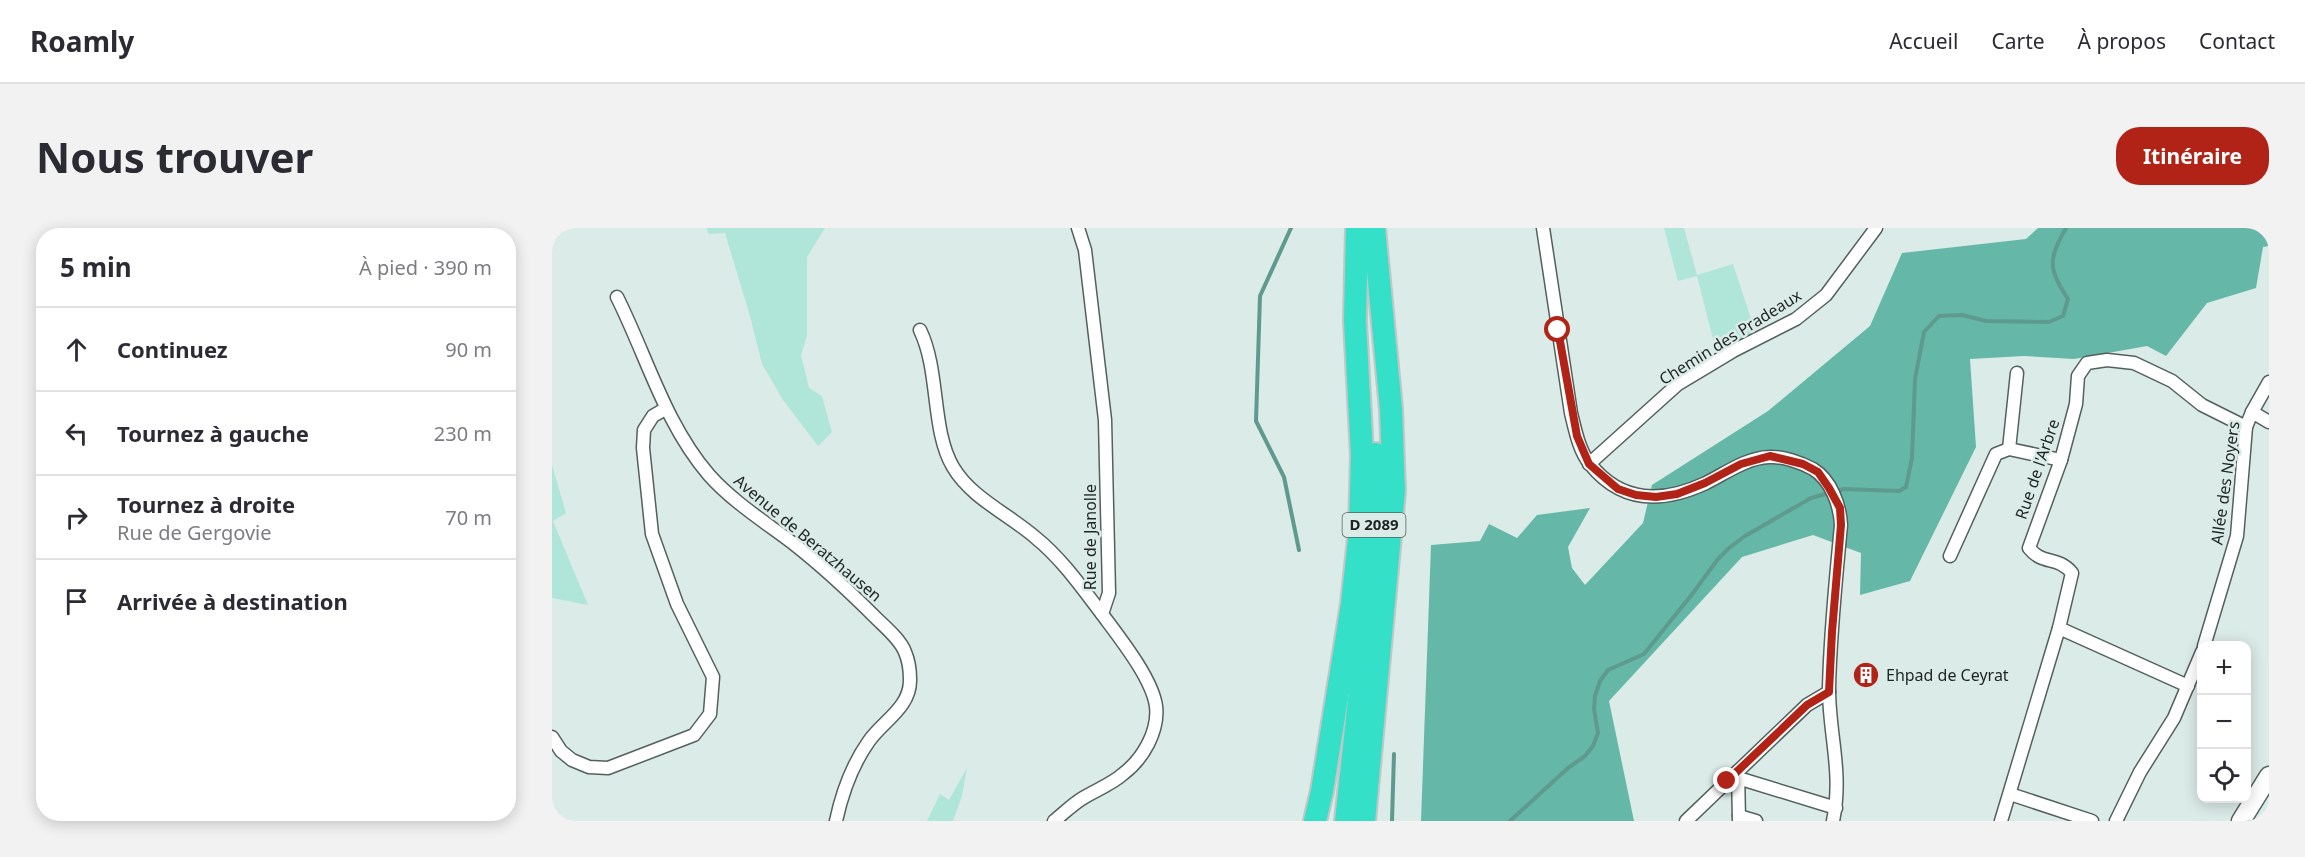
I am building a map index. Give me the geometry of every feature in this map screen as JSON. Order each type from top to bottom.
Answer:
[{"type":"highway","points":[[1315,821],[1322,791],[1352,604],[1360,530],[1362,455],[1355,321],[1357,228]]},
{"type":"highway","name":"D 2089","points":[[1346,821],[1366,636],[1377,489],[1374,409],[1357,228]]},
{"type":"highway","name":"D 2089","points":[[1364,821],[1394,491],[1391,409],[1374,228]]},
{"type":"main road","points":[[2241,821],[2269,776]]},
{"type":"street","name":"Rue de Janolle","points":[[1054,821],[1080,799],[1123,775],[1143,754],[1150,740],[1156,707],[1151,690],[1135,661],[1102,614],[1109,593],[1105,420],[1085,250],[1078,228]]},
{"type":"street","points":[[1543,228],[1571,413],[1577,436],[1589,464],[1618,489],[1656,497],[1677,494],[1705,483],[1741,464],[1770,456],[1803,464],[1818,472],[1840,508],[1841,525],[1829,692],[1838,767],[1833,821]]},
{"type":"street","name":"Chemin des Pradeaux","points":[[1589,464],[1678,384],[1733,351],[1796,319],[1826,295],[1876,228]]},
{"type":"street","name":"Avenue de Beratzhausen","points":[[617,297],[636,336],[665,409],[710,475],[736,500],[796,546],[866,608],[905,651],[910,680],[907,696],[898,710],[869,741],[840,800],[836,821]]},
{"type":"street","points":[[920,330],[928,347],[945,449],[953,467],[965,484],[1038,539],[1075,579],[1102,614]]},
{"type":"street","name":"Rue de l'Arbre","points":[[2059,628],[2072,573],[2064,563],[2036,557],[2029,548],[2061,460],[2076,404],[2078,376],[2087,363],[2107,360],[2134,363],[2172,381],[2202,405],[2246,427]]},
{"type":"street","points":[[2009,449],[2018,373]]},
{"type":"street","points":[[2252,412],[2269,382]]},
{"type":"street","points":[[552,737],[561,751],[572,760],[589,767],[608,768],[694,735],[710,714],[713,677],[677,604],[652,534],[643,448],[644,430],[653,416],[665,409]]},
{"type":"street","name":"Allée des Noyers","points":[[2205,641],[2237,536],[2246,427],[2252,412],[2269,422]]},
{"type":"street","points":[[1950,556],[1996,454],[2009,449],[2061,460]]},
{"type":"street","points":[[2001,821],[2059,628],[2188,686]]},
{"type":"street","points":[[2116,821],[2140,772],[2174,718],[2197,664]]},
{"type":"street","points":[[1686,821],[1738,775],[1807,705],[1829,692]]},
{"type":"street","points":[[1738,775],[1836,808]]},
{"type":"street","points":[[1738,775],[1739,818],[1756,821]]},
{"type":"street","points":[[2010,794],[2092,821]]},
{"type":"green space","points":[[706,228],[825,228],[807,257],[807,336],[801,355],[809,388],[822,396],[832,432],[818,446],[783,400],[762,364],[725,233],[709,234]]},
{"type":"green space","points":[[1664,228],[1684,228],[1697,275],[1733,264],[1756,334],[1717,355],[1697,276],[1678,281]]},
{"type":"green space","points":[[2038,228],[2269,228],[2269,246],[2263,247],[2256,288],[2207,303],[2166,356],[2147,346],[2074,359],[2024,356],[1970,359],[1976,447],[1910,581],[1860,595],[1861,553],[1813,535],[1742,557],[1609,701],[1634,821],[1421,821],[1431,545],[1480,541],[1489,524],[1517,538],[1537,515],[1590,508],[1568,547],[1572,568],[1585,585],[1643,523],[1652,485],[1768,411],[1870,326],[1902,253],[2026,239]]},
{"type":"green space","points":[[552,465],[566,513],[553,521],[588,605],[552,598]]},
{"type":"green space","points":[[967,768],[962,796],[953,821],[927,821],[940,794],[949,800]]},
{"type":"waterway","points":[[1291,228],[1260,296],[1256,421],[1284,477],[1299,550]]},
{"type":"waterway","points":[[1510,821],[1568,768],[1585,756],[1593,746],[1598,733],[1594,709],[1595,696],[1600,681],[1608,670],[1644,654],[1729,548],[1745,536],[1811,498],[1844,489],[1899,491],[1906,487],[1912,458],[1915,379],[1924,332],[1939,316],[1962,315],[1986,321],[2049,322],[2063,316],[2068,299],[2054,271],[2053,256],[2066,228]]},
{"type":"waterway","points":[[1392,821],[1394,754]]},
{"type":"place","name":"Ehpad de Ceyrat","points":[[1866,675]]},
{"type":"route","points":[[1558,330],[1571,413],[1577,436],[1589,464],[1618,489],[1636,495],[1656,497],[1677,494],[1705,483],[1741,464],[1770,456],[1803,464],[1818,472],[1840,508],[1841,525],[1829,692],[1807,705],[1727,781]]}]
